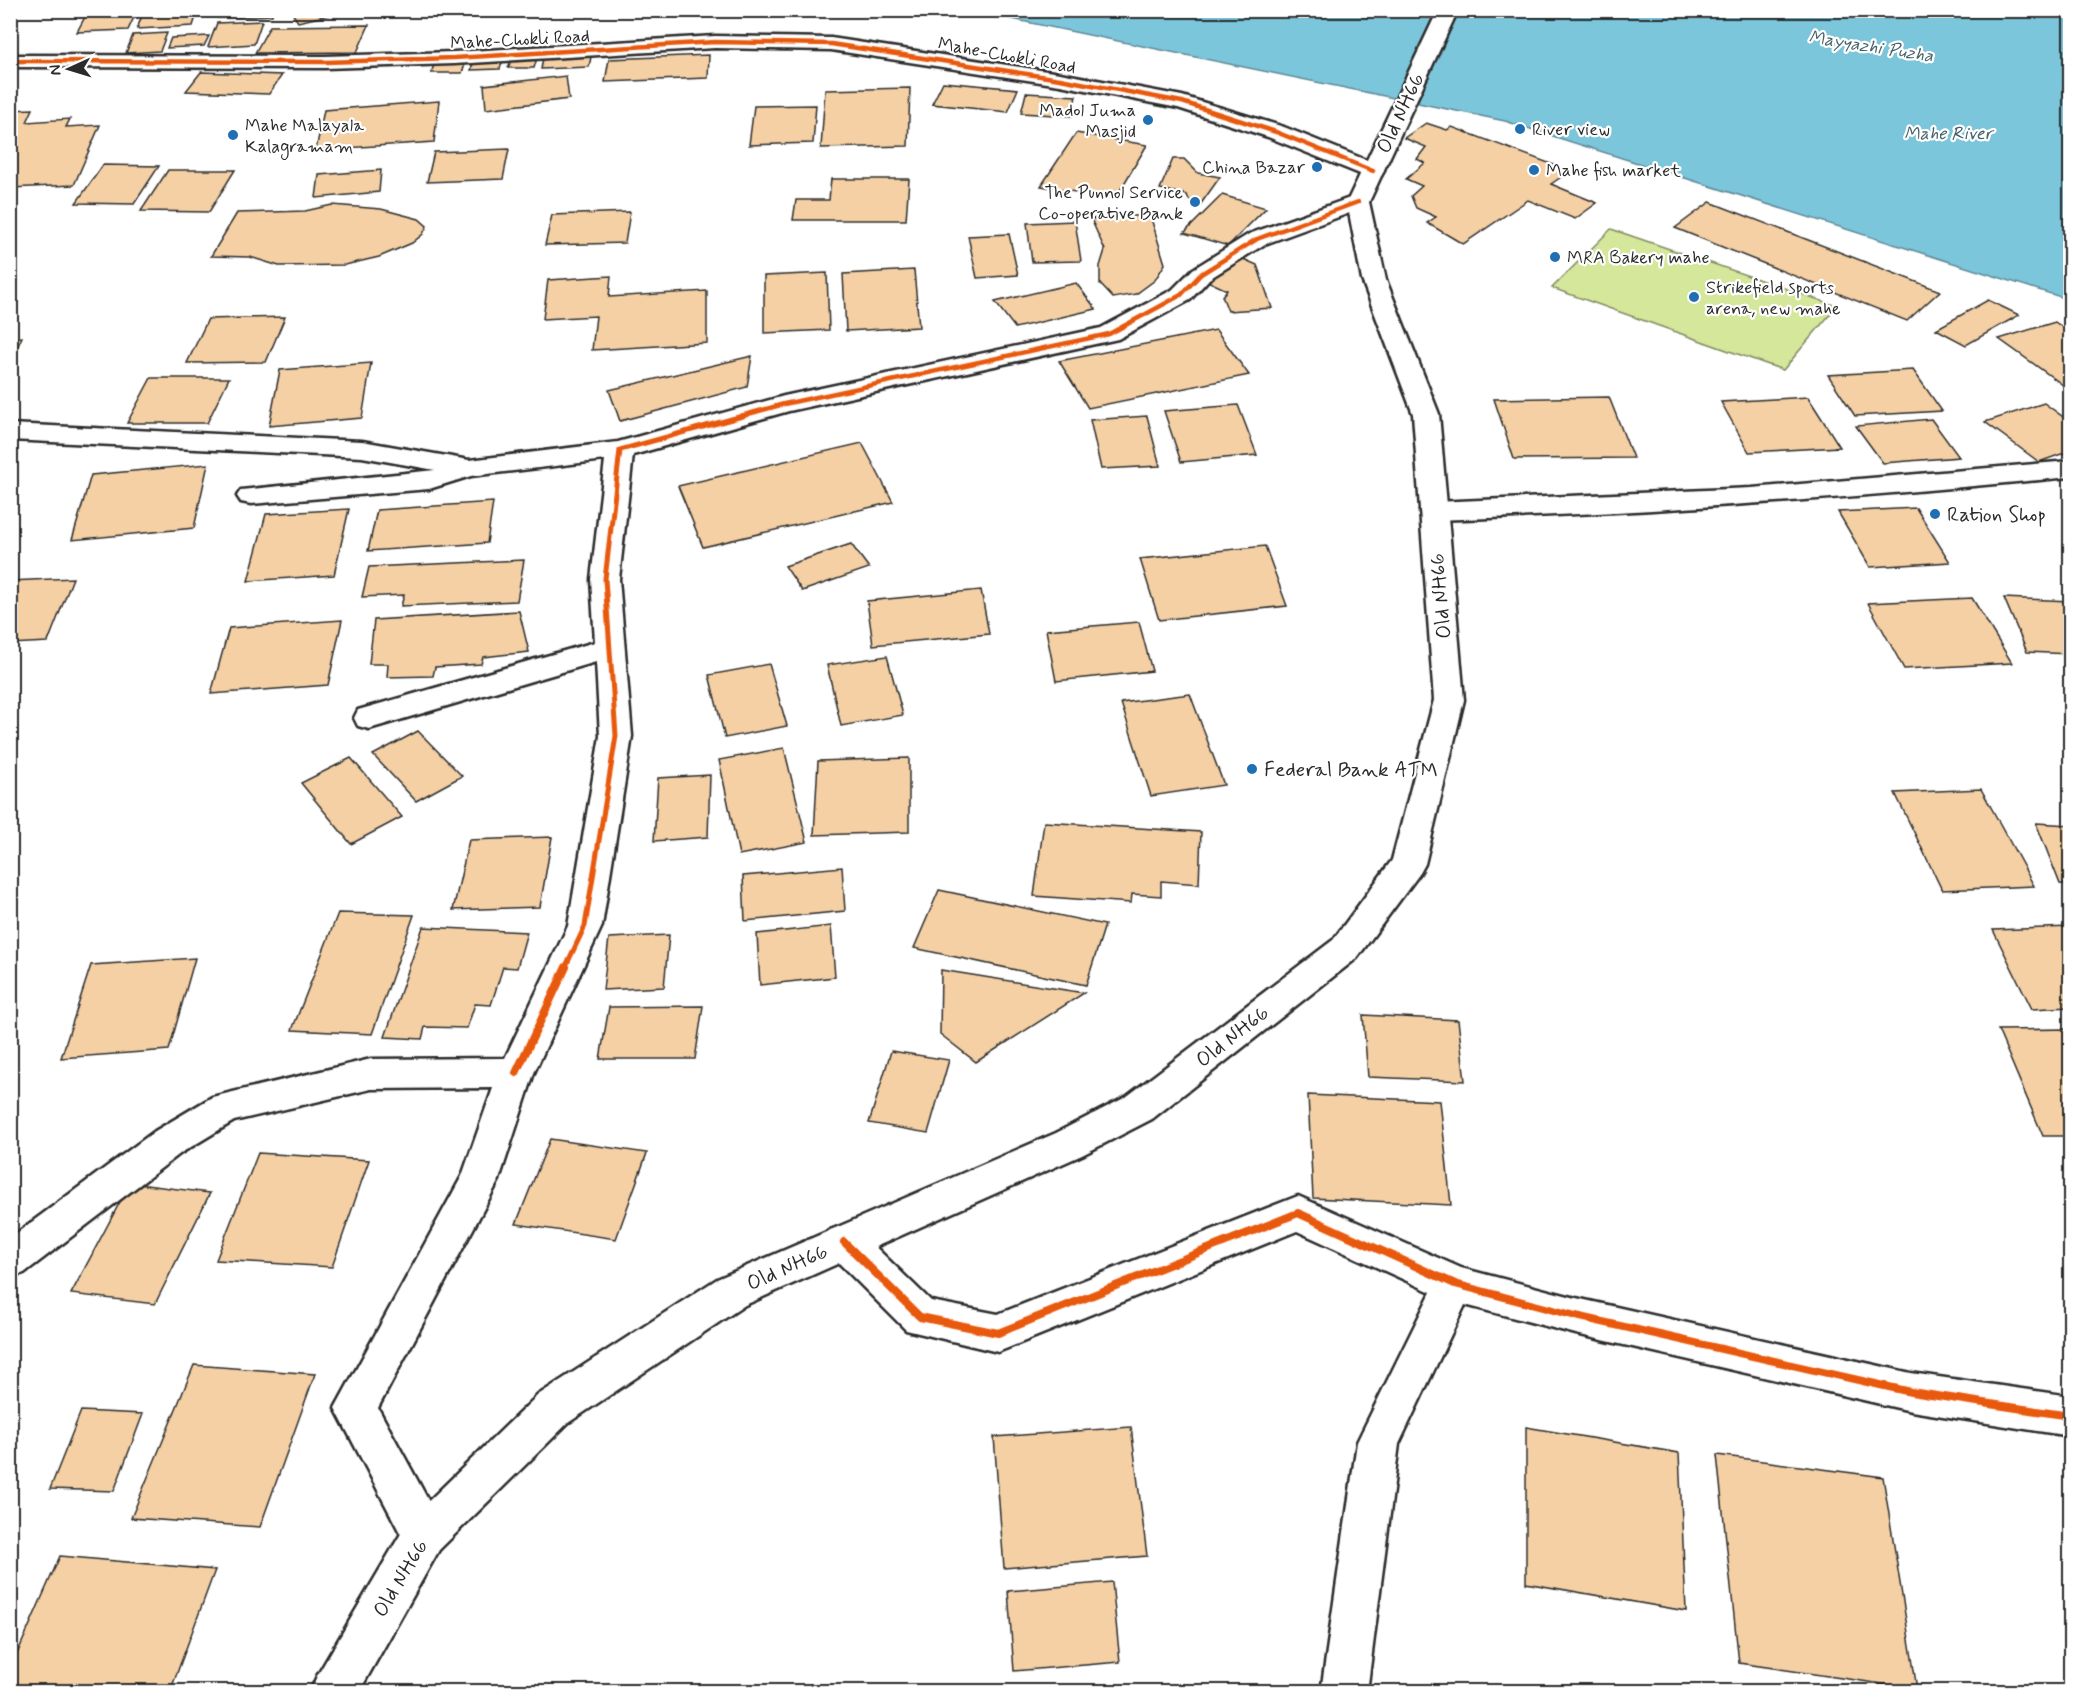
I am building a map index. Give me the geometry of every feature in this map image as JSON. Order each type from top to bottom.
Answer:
[{"type":"street","name":"Old NH66","points":[[333,1692],[424,1535],[553,1409],[731,1292],[1069,1144],[1139,1108],[1345,949],[1408,864],[1449,700],[1426,414],[1374,280],[1358,202],[1448,10]]},
{"type":"street","name":"Mahe-Chokli Road","points":[[10,61],[325,62],[454,58],[715,42],[831,44],[982,66],[1182,102],[1276,132],[1373,171]]},
{"type":"street","points":[[251,496],[429,482],[469,468],[620,450],[784,404],[1108,334],[1181,295],[1201,274],[1257,238],[1358,202]]},
{"type":"street","points":[[10,432],[177,438],[362,449],[469,468]]},
{"type":"street","points":[[424,1535],[356,1408],[480,1180],[516,1073],[585,926],[616,736],[604,579],[620,450]]},
{"type":"street","points":[[1434,511],[1645,504],[1900,487],[2070,469]]},
{"type":"street","points":[[369,718],[609,648]]},
{"type":"street","points":[[10,1261],[168,1142],[225,1108],[371,1074],[516,1073]]},
{"type":"street","points":[[844,1242],[921,1317],[998,1333],[1298,1213],[1455,1284],[1576,1316],[1911,1392],[2070,1416]]},
{"type":"street","points":[[1344,1692],[1378,1442],[1455,1284]]},
{"type":"green space","name":"Strikefield sports arena, new mahe","points":[[1611,229],[1837,306],[1783,370],[1552,288]]},
{"type":"water","name":"Mahe River","points":[[902,11],[2070,11],[2070,300],[1505,121],[1007,18]]},
{"type":"building","points":[[144,10],[198,10],[193,26],[137,29]]},
{"type":"building","points":[[220,10],[273,10],[272,15],[218,18]]},
{"type":"building","points":[[290,10],[351,10],[298,22]]},
{"type":"building","points":[[136,13],[128,30],[77,32],[86,15]]},
{"type":"building","points":[[262,21],[254,44],[208,47],[217,23]]},
{"type":"building","points":[[369,25],[357,52],[255,53],[270,26]]},
{"type":"building","points":[[167,33],[160,51],[126,53],[133,35]]},
{"type":"building","points":[[209,36],[204,46],[167,48],[171,38]]},
{"type":"building","points":[[709,55],[708,78],[605,82],[609,59]]},
{"type":"building","points":[[591,57],[589,67],[541,69],[543,58]]},
{"type":"building","points":[[512,58],[537,58],[534,68],[508,68]]},
{"type":"building","points":[[503,59],[500,69],[471,70],[474,60]]},
{"type":"building","points":[[465,64],[462,73],[431,73],[434,65]]},
{"type":"building","points":[[201,72],[282,75],[269,94],[186,91]]},
{"type":"building","points":[[566,76],[569,99],[486,109],[484,85]]},
{"type":"building","points":[[943,82],[1018,89],[1008,112],[932,104]]},
{"type":"building","points":[[910,88],[908,146],[821,148],[825,90]]},
{"type":"building","points":[[1026,93],[1076,96],[1072,116],[1021,113]]},
{"type":"building","points":[[439,101],[434,142],[316,150],[324,110]]},
{"type":"building","points":[[816,105],[813,143],[749,145],[754,106]]},
{"type":"building","points":[[33,109],[27,122],[70,119],[66,127],[100,125],[74,185],[10,188],[10,110]]},
{"type":"building","points":[[1426,123],[1447,130],[1452,127],[1570,171],[1551,184],[1597,203],[1575,219],[1528,200],[1463,244],[1427,223],[1436,217],[1416,208],[1411,196],[1422,186],[1406,179],[1425,163],[1417,159],[1426,147],[1404,138]]},
{"type":"building","points":[[1076,133],[1147,145],[1115,199],[1041,186]]},
{"type":"building","points":[[509,149],[503,179],[427,182],[434,152]]},
{"type":"building","points":[[1173,159],[1184,159],[1198,173],[1220,177],[1200,205],[1189,200],[1187,195],[1160,189]]},
{"type":"building","points":[[103,165],[159,166],[134,204],[76,203]]},
{"type":"building","points":[[168,170],[235,170],[209,212],[141,211]]},
{"type":"building","points":[[381,170],[379,192],[316,198],[319,175]]},
{"type":"building","points":[[831,179],[909,179],[906,220],[793,220],[796,200],[829,200]]},
{"type":"building","points":[[1222,195],[1266,208],[1228,246],[1184,233]]},
{"type":"building","points":[[1710,202],[1940,291],[1907,321],[1675,228]]},
{"type":"building","points":[[332,205],[381,209],[419,219],[427,226],[423,234],[412,243],[379,257],[345,265],[279,266],[250,257],[211,256],[237,213],[305,211]]},
{"type":"building","points":[[630,212],[625,243],[545,245],[552,215]]},
{"type":"building","points":[[1150,215],[1165,264],[1155,280],[1136,294],[1113,298],[1100,284],[1100,266],[1105,250],[1091,219]]},
{"type":"building","points":[[1075,221],[1081,261],[1032,262],[1027,223]]},
{"type":"building","points":[[1009,234],[1018,275],[977,278],[968,236]]},
{"type":"building","points":[[1241,258],[1257,265],[1272,308],[1228,311],[1222,296],[1227,290],[1205,280]]},
{"type":"building","points":[[914,270],[919,327],[846,331],[843,274]]},
{"type":"building","points":[[827,273],[829,330],[764,333],[764,276]]},
{"type":"building","points":[[611,276],[609,297],[707,291],[707,343],[592,350],[596,316],[543,319],[548,280]]},
{"type":"building","points":[[1076,283],[1096,309],[1015,328],[995,302]]},
{"type":"building","points":[[1988,300],[2019,315],[1966,345],[1936,329]]},
{"type":"building","points":[[285,317],[266,362],[187,363],[208,319]]},
{"type":"building","points":[[2055,322],[2070,333],[2070,390],[1999,339]]},
{"type":"building","points":[[1216,330],[1249,375],[1088,408],[1059,361]]},
{"type":"building","points":[[22,337],[10,363],[10,338]]},
{"type":"building","points":[[752,356],[747,387],[620,421],[609,390]]},
{"type":"building","points":[[371,363],[362,418],[269,426],[280,370]]},
{"type":"building","points":[[1913,370],[1942,411],[1855,416],[1828,375]]},
{"type":"building","points":[[151,378],[229,378],[207,423],[127,423]]},
{"type":"building","points":[[1609,397],[1633,458],[1514,459],[1494,399]]},
{"type":"building","points":[[1808,397],[1840,447],[1749,452],[1721,402]]},
{"type":"building","points":[[2044,403],[2070,422],[2070,451],[2039,462],[1985,422]]},
{"type":"building","points":[[1238,405],[1257,455],[1181,462],[1164,411]]},
{"type":"building","points":[[1147,416],[1160,466],[1101,469],[1090,420]]},
{"type":"building","points":[[1931,419],[1959,457],[1883,463],[1856,426]]},
{"type":"building","points":[[862,443],[893,502],[703,547],[678,486]]},
{"type":"building","points":[[208,464],[194,528],[72,540],[91,475]]},
{"type":"building","points":[[493,502],[487,543],[368,551],[377,510]]},
{"type":"building","points":[[1916,508],[1950,562],[1870,567],[1838,512]]},
{"type":"building","points":[[349,509],[334,575],[248,581],[266,514]]},
{"type":"building","points":[[851,544],[869,568],[802,591],[785,566]]},
{"type":"building","points":[[1265,546],[1287,606],[1159,620],[1140,559]]},
{"type":"building","points":[[524,560],[517,601],[401,606],[404,595],[362,597],[369,567]]},
{"type":"building","points":[[73,578],[48,642],[10,644],[10,581]]},
{"type":"building","points":[[981,590],[989,634],[873,645],[867,601]]},
{"type":"building","points":[[1972,598],[2012,663],[1904,669],[1868,603]]},
{"type":"building","points":[[2004,598],[2070,601],[2070,654],[2027,652]]},
{"type":"building","points":[[519,611],[529,652],[483,657],[481,664],[435,667],[433,676],[387,677],[388,664],[369,664],[374,620]]},
{"type":"building","points":[[342,620],[328,685],[211,694],[229,628]]},
{"type":"building","points":[[1139,622],[1152,671],[1056,681],[1046,630]]},
{"type":"building","points":[[887,656],[903,715],[841,726],[827,665]]},
{"type":"building","points":[[769,664],[787,726],[725,738],[709,675]]},
{"type":"building","points":[[1190,694],[1224,785],[1151,796],[1121,703]]},
{"type":"building","points":[[418,731],[462,776],[416,801],[373,755]]},
{"type":"building","points":[[784,748],[807,842],[739,855],[719,760]]},
{"type":"building","points":[[351,758],[402,817],[351,844],[301,783]]},
{"type":"building","points":[[909,758],[909,832],[814,835],[818,761]]},
{"type":"building","points":[[710,775],[708,837],[654,841],[658,778]]},
{"type":"building","points":[[1981,789],[2034,886],[1942,890],[1895,793]]},
{"type":"building","points":[[1044,822],[1201,832],[1199,884],[1161,881],[1161,896],[1132,894],[1131,903],[1034,896]]},
{"type":"building","points":[[2036,823],[2070,825],[2070,885],[2060,884]]},
{"type":"building","points":[[552,837],[540,907],[453,910],[469,840]]},
{"type":"building","points":[[842,867],[845,911],[745,921],[743,876]]},
{"type":"building","points":[[939,890],[1105,925],[1086,985],[914,948]]},
{"type":"building","points":[[338,913],[414,915],[372,1034],[292,1030]]},
{"type":"building","points":[[831,926],[835,977],[760,985],[757,934]]},
{"type":"building","points":[[423,927],[527,932],[517,968],[503,967],[491,1005],[475,1004],[467,1028],[425,1027],[422,1039],[385,1037]]},
{"type":"building","points":[[2070,927],[2070,1007],[2032,1009],[1993,930]]},
{"type":"building","points":[[669,935],[664,987],[603,990],[609,938]]},
{"type":"building","points":[[195,958],[169,1050],[61,1058],[91,965]]},
{"type":"building","points":[[941,970],[1084,993],[976,1062],[940,1034]]},
{"type":"building","points":[[703,1006],[695,1059],[600,1059],[609,1007]]},
{"type":"building","points":[[1363,1015],[1458,1020],[1465,1081],[1368,1077]]},
{"type":"building","points":[[2070,1029],[2070,1136],[2043,1136],[1998,1030]]},
{"type":"building","points":[[891,1051],[949,1060],[928,1133],[869,1123]]},
{"type":"building","points":[[1308,1095],[1440,1101],[1451,1205],[1313,1198]]},
{"type":"building","points":[[550,1139],[647,1153],[616,1239],[516,1224]]},
{"type":"building","points":[[258,1153],[369,1160],[332,1267],[216,1260]]},
{"type":"building","points":[[130,1183],[210,1193],[155,1304],[71,1294]]},
{"type":"building","points":[[194,1365],[315,1374],[260,1527],[131,1518]]},
{"type":"building","points":[[81,1411],[143,1414],[114,1491],[50,1489]]},
{"type":"building","points":[[1131,1427],[1147,1556],[1004,1568],[994,1437]]},
{"type":"building","points":[[1526,1427],[1679,1453],[1686,1611],[1526,1583]]},
{"type":"building","points":[[1717,1455],[1883,1477],[1917,1689],[1739,1663]]},
{"type":"building","points":[[60,1556],[215,1570],[170,1692],[60,1692],[10,1687],[10,1670]]},
{"type":"building","points":[[1112,1582],[1120,1662],[1014,1671],[1008,1591]]},
{"type":"cycle path","points":[[10,61],[325,62],[454,58],[715,42],[831,44],[1060,79],[1182,102],[1276,132],[1373,171]]},
{"type":"cycle path","points":[[516,1073],[585,926],[616,736],[605,579],[620,450],[784,404],[1109,334],[1181,295],[1201,274],[1257,239],[1358,202]]},
{"type":"cycle path","points":[[844,1242],[920,1317],[998,1333],[1298,1213],[1455,1284],[1576,1316],[1911,1392],[2070,1416]]},
{"type":"place","name":"Madol Juma Masjid","points":[[1148,120]]},
{"type":"place","name":"River view","points":[[1520,129]]},
{"type":"place","name":"Mahe Malayala Kalagramam","points":[[233,135]]},
{"type":"place","name":"China Bazar","points":[[1317,167]]},
{"type":"place","name":"Mahe fish market","points":[[1534,170]]},
{"type":"place","name":"The Punnol Service Co-operative Bank","points":[[1195,202]]},
{"type":"place","name":"MRA Bakery mahe","points":[[1555,257]]},
{"type":"place","name":"Strikefield sports arena, new mahe","points":[[1694,297]]},
{"type":"place","name":"Ration Shop","points":[[1935,514]]},
{"type":"place","name":"Federal Bank ATM","points":[[1252,769]]},
{"type":"water label","name":"Mayyazhi Puzha","points":[[1871,46]]}]
